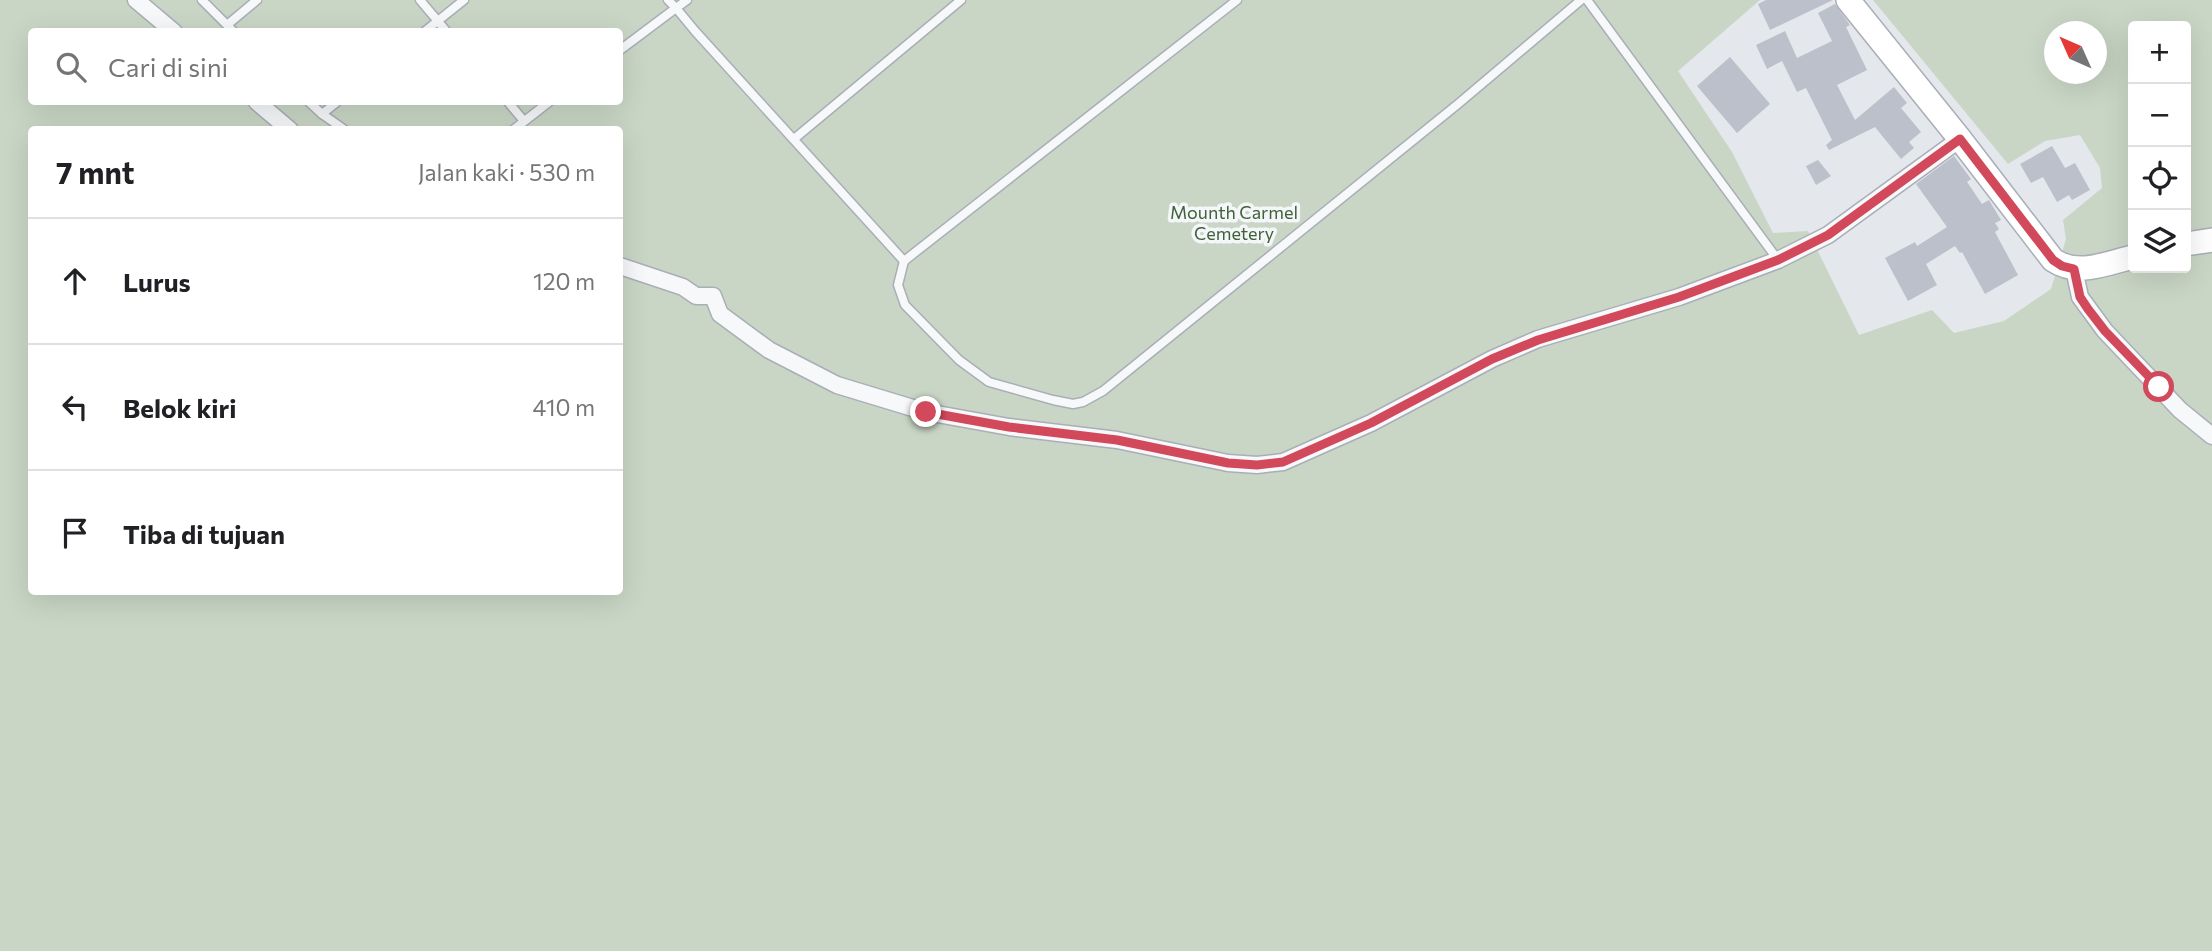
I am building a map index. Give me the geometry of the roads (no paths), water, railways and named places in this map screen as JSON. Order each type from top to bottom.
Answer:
[{"type":"main road","points":[[1848,0],[2053,260],[2062,266],[2087,269],[2128,258]]},
{"type":"main road","points":[[2191,243],[2212,240]]},
{"type":"street","points":[[136,0],[169,28]]},
{"type":"street","points":[[261,105],[285,126]]},
{"type":"street","points":[[623,267],[683,287],[696,296],[713,296],[720,314],[769,350],[837,385],[937,414],[1009,427],[1117,440],[1228,463],[1257,465],[1283,462],[1314,450],[1434,392],[1492,359],[1538,340],[1679,297],[1778,260],[1828,235],[1960,139]]},
{"type":"street","points":[[2074,269],[2080,297],[2105,331],[2180,410],[2212,436]]},
{"type":"lane","points":[[202,0],[230,28]]},
{"type":"lane","points":[[227,24],[257,0]]},
{"type":"lane","points":[[420,0],[444,28]]},
{"type":"lane","points":[[429,28],[464,0]]},
{"type":"lane","points":[[668,0],[904,261]]},
{"type":"lane","points":[[623,48],[687,0]]},
{"type":"lane","points":[[794,139],[961,0]]},
{"type":"lane","points":[[1237,0],[904,261],[898,285],[905,305],[959,360],[989,382],[1073,404],[1083,402],[1103,391],[1458,104],[1581,0]]},
{"type":"lane","points":[[1587,0],[1778,260]]},
{"type":"lane","points":[[312,105],[339,126]]},
{"type":"lane","points":[[322,114],[333,105]]},
{"type":"lane","points":[[511,105],[524,121]]},
{"type":"lane","points":[[518,126],[545,105]]},
{"type":"park label","name":"Mounth Carmel Cemetery","points":[[1234,223]]}]
